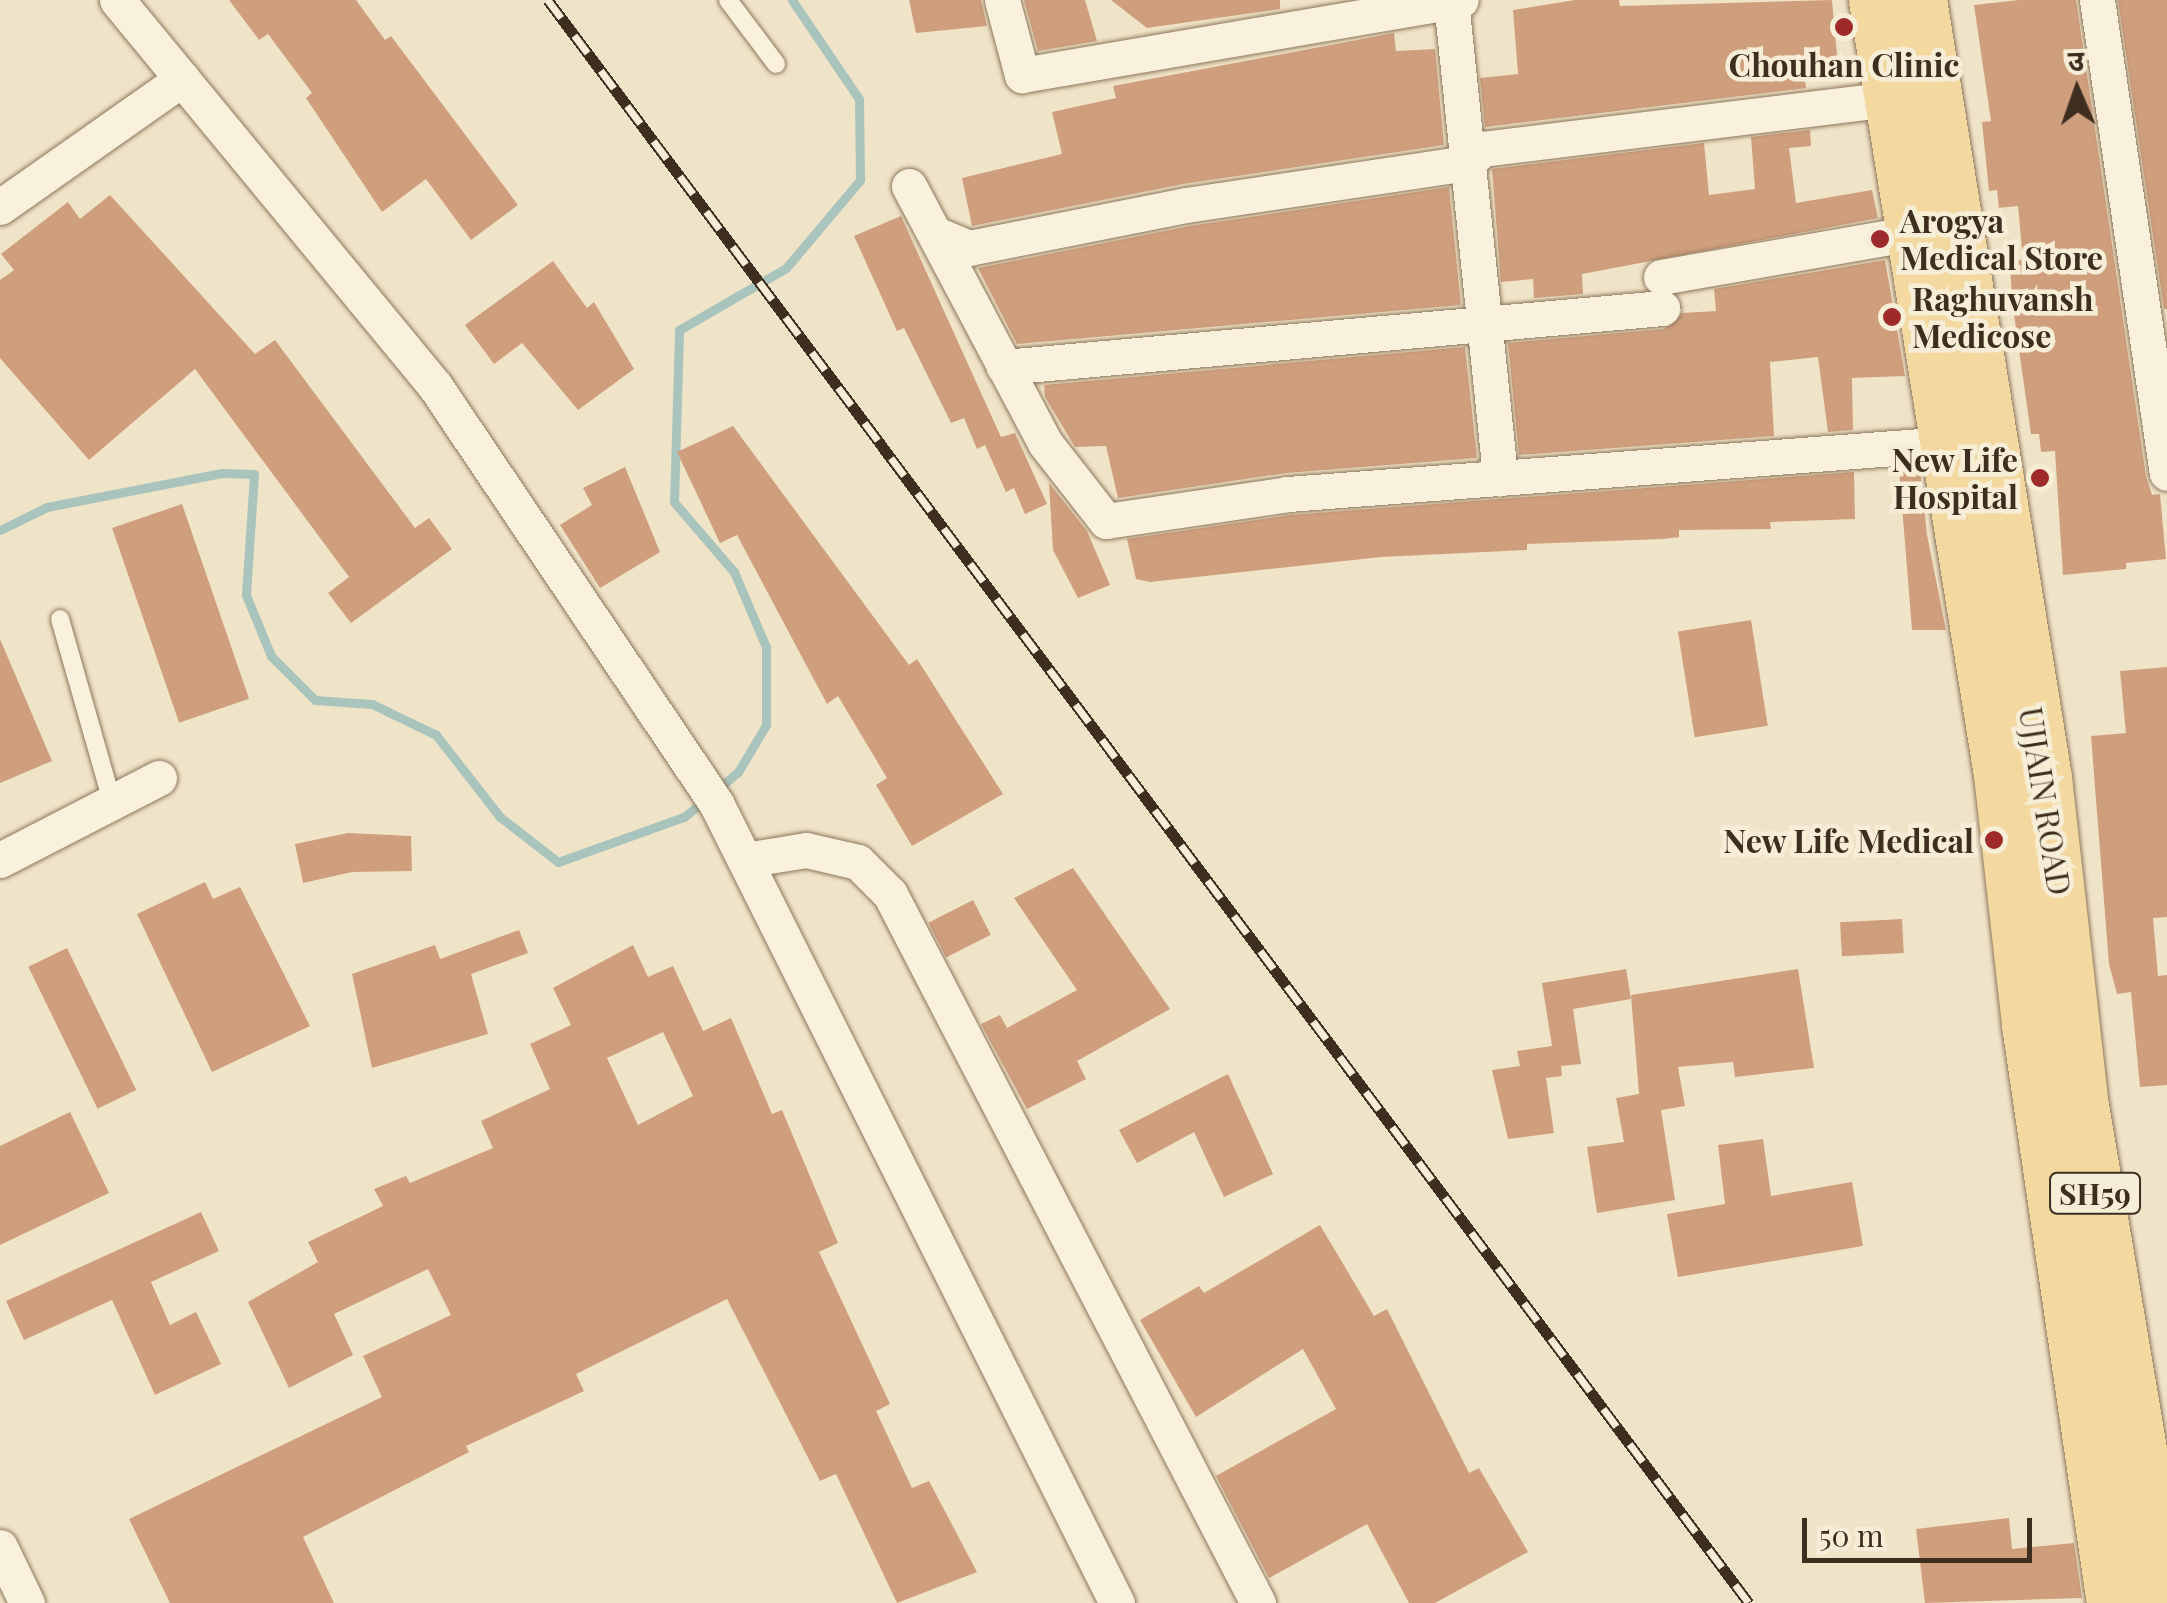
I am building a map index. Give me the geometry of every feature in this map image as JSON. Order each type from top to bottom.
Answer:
[{"type":"main road","name":"UJJAIN ROAD","points":[[1876,0],[2001,774],[2040,915],[2082,1106],[2118,1480]]},
{"type":"main road","name":"UJJAIN ROAD","points":[[1920,0],[2040,915],[2028,1024],[2118,1480],[2165,1603]]},
{"type":"main road","name":"SH59","points":[[2114,1603],[2118,1480]]},
{"type":"street","points":[[117,0],[435,386],[716,803],[1117,1603]]},
{"type":"street","points":[[1002,0],[1022,75],[1461,0]]},
{"type":"street","points":[[2097,0],[2167,473]]},
{"type":"street","points":[[1451,1],[1500,478]]},
{"type":"street","points":[[0,207],[182,79]]},
{"type":"street","points":[[936,234],[969,248],[1186,205],[1468,162],[1482,149],[1890,98]]},
{"type":"street","points":[[909,186],[1045,443],[1106,520],[1288,494],[1948,444]]},
{"type":"street","points":[[1004,367],[1486,322],[1662,293],[1914,233]]},
{"type":"street","points":[[0,860],[159,778]]},
{"type":"street","points":[[745,860],[806,850],[858,862],[890,894],[1258,1603]]},
{"type":"street","points":[[0,1547],[27,1603]]},
{"type":"lane","points":[[728,0],[776,64]]},
{"type":"lane","points":[[60,619],[112,802]]},
{"type":"building","points":[[229,0],[356,0],[385,40],[391,36],[518,205],[471,240],[426,179],[382,212],[306,98],[312,93],[268,34],[259,40]]},
{"type":"building","points":[[909,0],[981,0],[987,26],[916,33]]},
{"type":"building","points":[[1024,0],[1085,0],[1097,41],[1038,51]]},
{"type":"building","points":[[1111,0],[1280,0],[1280,9],[1147,28]]},
{"type":"building","points":[[1575,0],[1619,0],[1620,6],[1832,0],[1839,76],[1805,80],[1806,88],[1485,127],[1480,78],[1518,74],[1513,10]]},
{"type":"building","points":[[2076,0],[2146,476],[2152,495],[2160,494],[2166,559],[2126,563],[2126,569],[2063,575],[2055,451],[2041,452],[2039,434],[2031,434],[2012,301],[2010,261],[2023,260],[2018,206],[1999,208],[1997,190],[1989,191],[1982,122],[1991,121],[1974,5]]},
{"type":"building","points":[[2118,0],[2167,0],[2167,309],[2164,309]]},
{"type":"building","points":[[1394,33],[1396,51],[1435,49],[1444,145],[1183,184],[972,226],[962,178],[1062,154],[1052,112],[1116,98],[1113,86]]},
{"type":"building","points":[[1810,130],[1811,146],[1789,148],[1796,203],[1872,190],[1878,218],[1582,274],[1583,294],[1534,298],[1533,279],[1501,282],[1492,169],[1704,143],[1709,195],[1755,189],[1751,137]]},
{"type":"building","points":[[1449,187],[1461,305],[1017,344],[978,268],[1190,226]]},
{"type":"building","points":[[110,195],[255,354],[275,340],[415,528],[429,518],[452,549],[351,623],[328,593],[349,577],[195,369],[89,460],[0,358],[0,280],[14,270],[1,254],[68,202],[80,219]]},
{"type":"building","points":[[901,216],[1001,437],[1015,433],[1047,504],[1025,514],[1014,488],[1006,492],[985,445],[977,449],[964,418],[951,423],[904,328],[897,331],[854,236]]},
{"type":"building","points":[[1885,260],[1905,376],[1852,378],[1853,430],[1828,432],[1818,357],[1770,362],[1774,436],[1519,455],[1508,343],[1664,329],[1682,313],[1716,311],[1714,289]]},
{"type":"building","points":[[553,261],[587,308],[594,302],[634,369],[578,410],[522,343],[494,364],[465,325]]},
{"type":"building","points":[[1465,347],[1477,458],[1286,473],[1118,498],[1106,446],[1075,447],[1045,397],[1044,385]]},
{"type":"building","points":[[733,426],[909,665],[917,659],[1003,794],[912,846],[876,785],[887,778],[838,696],[827,704],[737,535],[720,543],[677,452]]},
{"type":"building","points":[[625,467],[660,552],[600,588],[560,525],[592,505],[583,488]]},
{"type":"building","points":[[1920,467],[1927,535],[1946,630],[1912,630],[1899,469]]},
{"type":"building","points":[[1854,472],[1855,519],[1770,522],[1771,529],[1679,530],[1679,537],[1663,539],[1527,544],[1527,550],[1381,557],[1150,582],[1136,579],[1127,539],[1290,515]]},
{"type":"building","points":[[1049,483],[1087,531],[1110,585],[1078,598],[1053,550]]},
{"type":"building","points":[[182,504],[249,699],[179,723],[112,528]]},
{"type":"building","points":[[1751,620],[1768,726],[1695,737],[1678,632]]},
{"type":"building","points":[[0,639],[52,761],[0,783]]},
{"type":"building","points":[[2167,667],[2167,917],[2153,918],[2158,976],[2167,975],[2167,1085],[2140,1087],[2131,992],[2117,994],[2109,964],[2091,736],[2126,733],[2120,671]]},
{"type":"building","points":[[348,833],[411,836],[412,871],[352,872],[303,883],[295,844]]},
{"type":"building","points":[[1073,868],[1170,1009],[1077,1061],[1086,1079],[1027,1109],[981,1024],[1000,1015],[1007,1028],[1077,990],[1014,898]]},
{"type":"building","points":[[205,882],[213,899],[240,887],[310,1026],[212,1072],[137,914]]},
{"type":"building","points":[[973,900],[991,935],[946,957],[928,923]]},
{"type":"building","points":[[1902,919],[1904,953],[1842,956],[1840,922]]},
{"type":"building","points":[[519,930],[528,953],[471,974],[488,1034],[372,1068],[352,974],[435,945],[440,959]]},
{"type":"building","points":[[633,945],[648,977],[673,966],[703,1031],[731,1018],[772,1114],[782,1110],[838,1243],[819,1252],[890,1404],[876,1411],[912,1488],[929,1481],[977,1572],[897,1603],[836,1474],[820,1481],[727,1299],[576,1374],[584,1391],[466,1446],[469,1452],[303,1537],[334,1603],[170,1603],[129,1519],[382,1397],[363,1356],[451,1315],[428,1269],[334,1314],[353,1355],[289,1388],[248,1302],[318,1262],[308,1242],[383,1206],[374,1189],[406,1176],[410,1183],[493,1148],[481,1121],[550,1089],[530,1044],[571,1025],[553,988]],"holes":[[[663,1032],[693,1096],[638,1125],[607,1058]]]},
{"type":"building","points":[[67,948],[136,1090],[98,1109],[28,967]]},
{"type":"building","points":[[1626,969],[1631,999],[1573,1009],[1581,1064],[1561,1066],[1562,1076],[1546,1078],[1554,1133],[1508,1139],[1492,1070],[1520,1066],[1517,1051],[1552,1046],[1542,983]]},
{"type":"building","points":[[1798,969],[1814,1068],[1735,1077],[1733,1062],[1678,1067],[1685,1106],[1661,1110],[1675,1200],[1597,1213],[1587,1147],[1624,1142],[1616,1098],[1639,1094],[1631,995]]},
{"type":"building","points":[[1228,1074],[1273,1174],[1224,1197],[1194,1132],[1137,1163],[1119,1130]]},
{"type":"building","points":[[70,1112],[109,1193],[0,1245],[0,1146]]},
{"type":"building","points":[[1763,1139],[1771,1196],[1852,1182],[1863,1246],[1678,1277],[1667,1214],[1725,1204],[1718,1145]]},
{"type":"building","points":[[201,1212],[219,1251],[151,1282],[170,1325],[196,1312],[221,1364],[155,1395],[112,1300],[24,1340],[6,1301]]},
{"type":"building","points":[[1320,1225],[1374,1316],[1387,1309],[1469,1473],[1479,1468],[1528,1552],[1435,1603],[1409,1603],[1367,1524],[1269,1578],[1216,1476],[1336,1409],[1303,1349],[1196,1417],[1140,1320],[1199,1286],[1204,1293]]},
{"type":"building","points":[[2009,1518],[2012,1549],[2074,1543],[2082,1598],[1925,1603],[1916,1529]]},
{"type":"waterway","points":[[717,790],[738,772],[766,725],[766,647],[734,572],[674,502],[679,330],[786,268],[860,180],[859,99],[792,0]]},
{"type":"waterway","points":[[0,530],[47,507],[222,473],[254,474],[246,595],[271,656],[315,700],[372,704],[436,735],[500,817],[558,862],[684,817],[705,800]]},
{"type":"railway","points":[[548,0],[1749,1603]]},
{"type":"place","name":"Chouhan Clinic","points":[[1844,27]]},
{"type":"place","name":"Arogya Medical Store","points":[[1880,239]]},
{"type":"place","name":"Raghuvansh Medicose","points":[[1892,317]]},
{"type":"place","name":"New Life Hospital","points":[[2040,478]]},
{"type":"place","name":"New Life Medical","points":[[1994,840]]}]
